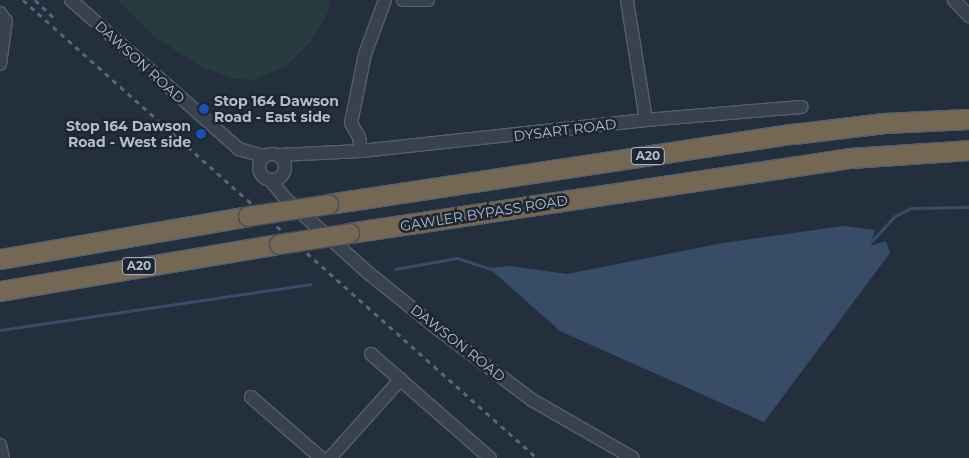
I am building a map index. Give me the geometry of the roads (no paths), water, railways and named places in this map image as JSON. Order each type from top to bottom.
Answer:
[{"type":"highway","name":"A20","points":[[0,259],[248,216],[793,134],[884,123],[969,119]]},
{"type":"highway","name":"GAWLER BYPASS ROAD","points":[[0,291],[278,244],[850,158],[969,150]]},
{"type":"street","name":"DAWSON ROAD","points":[[71,0],[260,171]]},
{"type":"street","points":[[361,151],[359,137],[350,123],[370,36],[385,0]]},
{"type":"street","points":[[403,0],[428,0]]},
{"type":"street","points":[[628,0],[646,120]]},
{"type":"street","points":[[954,0],[969,16]]},
{"type":"street","points":[[0,64],[6,24],[2,15]]},
{"type":"street","name":"DYSART ROAD","points":[[280,155],[330,154],[646,120],[801,107]]},
{"type":"street","name":"DAWSON ROAD","points":[[209,123],[239,148],[264,156]]},
{"type":"street","points":[[273,153],[280,155],[285,170],[280,178],[270,180],[260,171],[264,156],[273,153]]},
{"type":"street","name":"DYSART ROAD","points":[[285,170],[302,159],[330,154]]},
{"type":"street","name":"DAWSON ROAD","points":[[285,170],[287,185],[299,209]]},
{"type":"street","name":"DAWSON ROAD","points":[[270,180],[366,271],[532,400],[632,458]]},
{"type":"street","points":[[371,354],[485,456]]},
{"type":"street","points":[[330,458],[401,379]]},
{"type":"street","points":[[251,398],[321,458]]},
{"type":"street","points":[[0,445],[3,458]]},
{"type":"water","points":[[843,226],[875,230],[870,246],[886,241],[890,253],[764,422],[560,331],[489,268],[510,266],[567,274],[723,243]]},
{"type":"waterway","points":[[866,247],[895,216],[911,208],[969,207]]},
{"type":"waterway","points":[[395,269],[457,258],[491,269]]},
{"type":"waterway","points":[[0,330],[311,284]]},
{"type":"railway","points":[[23,0],[537,458]]},
{"type":"railway","points":[[35,0],[53,17]]},
{"type":"place","name":"Stop 164 Dawson Road - East side","points":[[204,109]]},
{"type":"place","name":"Stop 164 Dawson Road - West side","points":[[201,134]]}]
